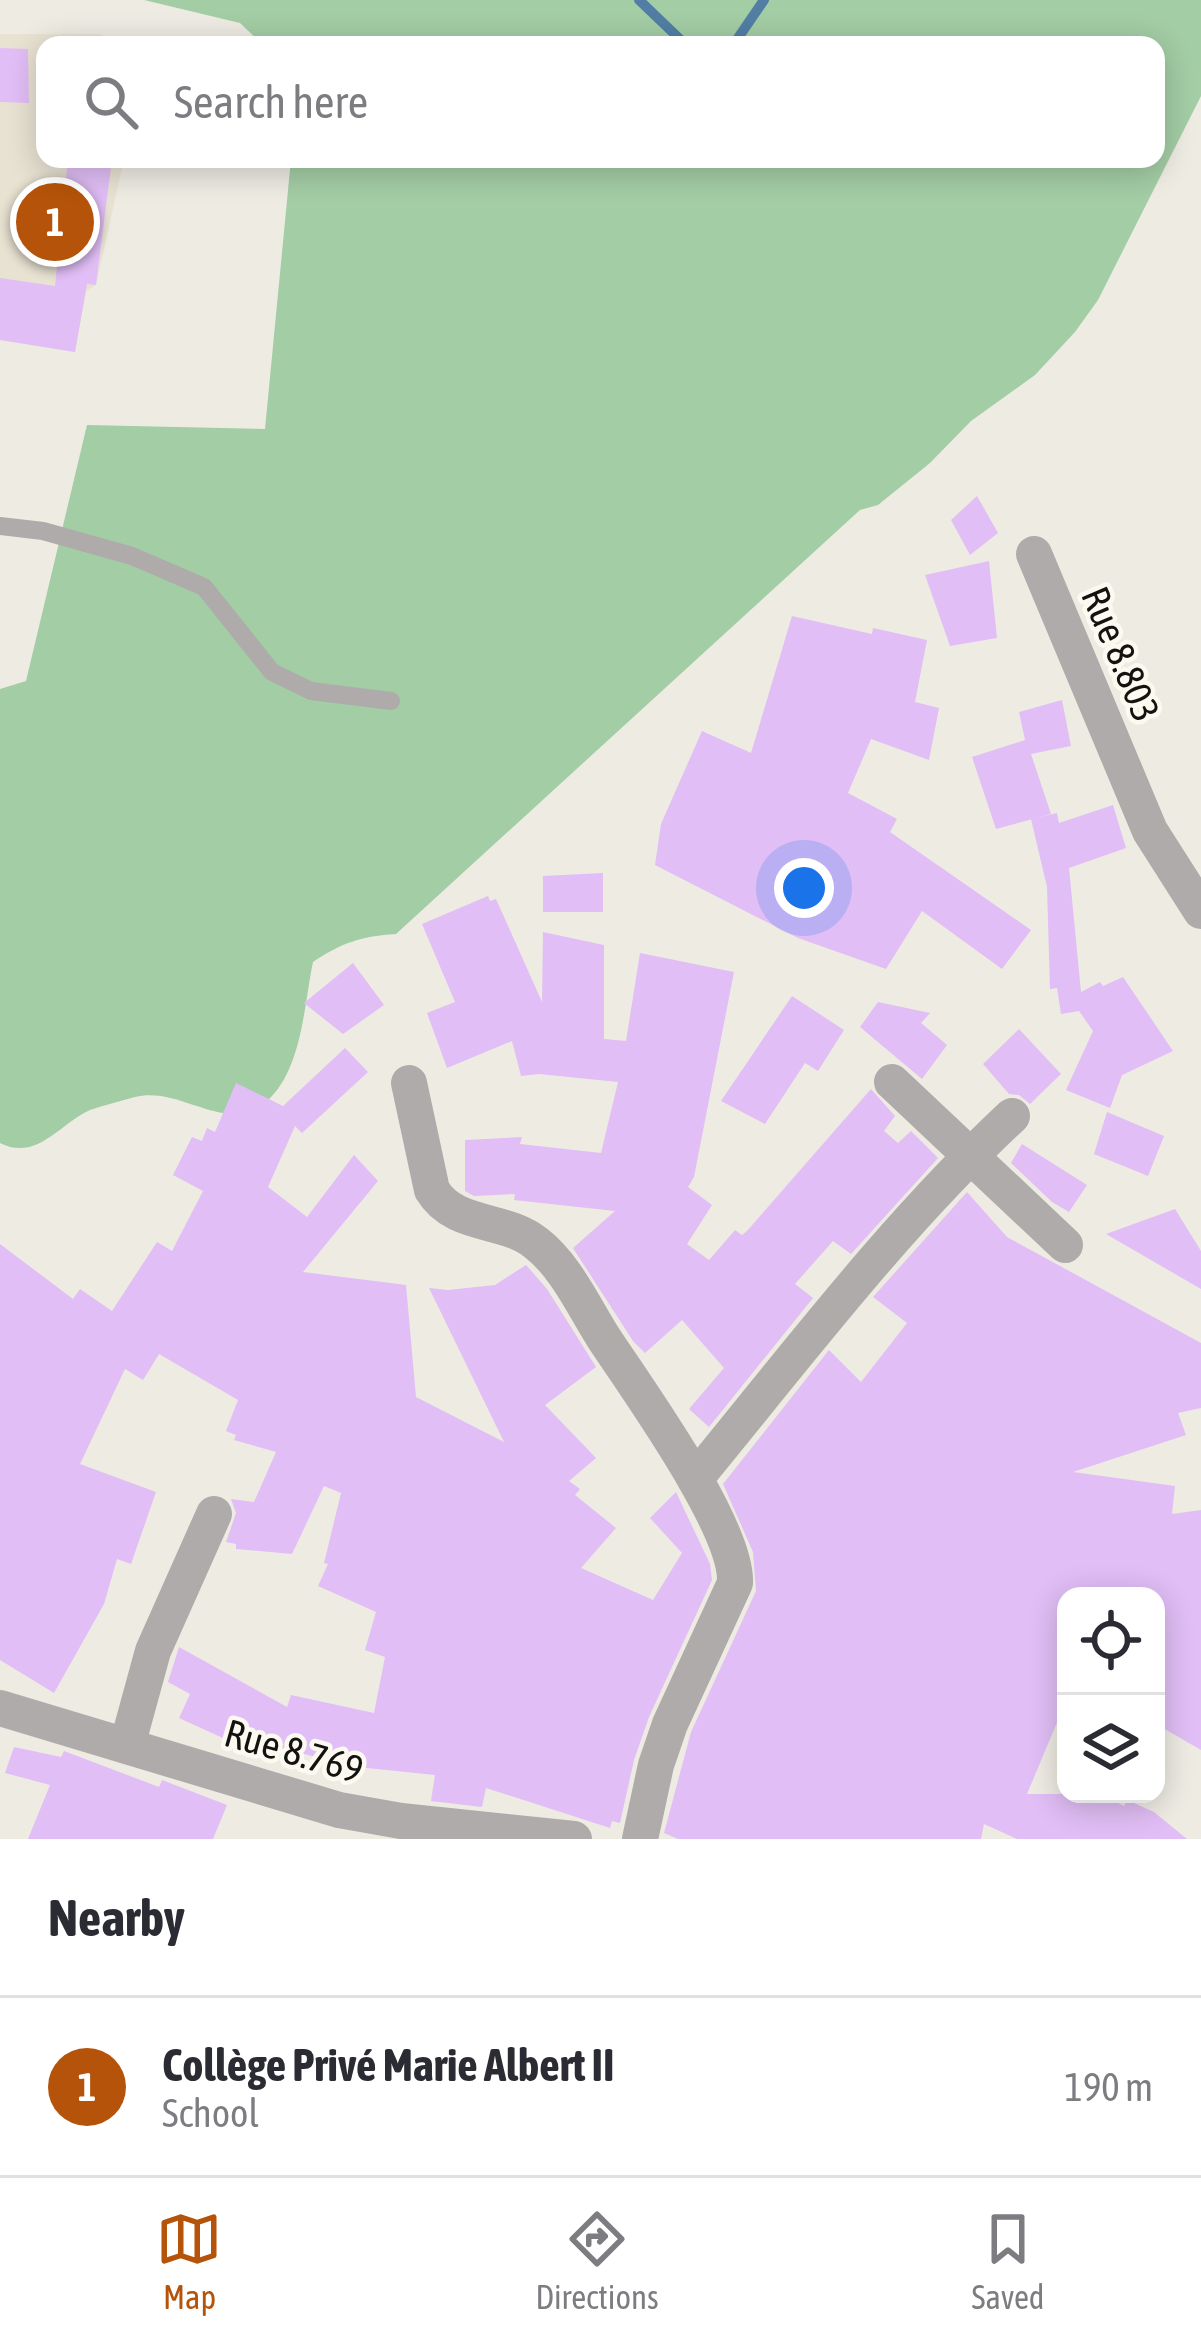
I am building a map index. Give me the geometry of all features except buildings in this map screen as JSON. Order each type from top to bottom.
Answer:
[{"type":"street","name":"Rue 8.803","points":[[1034,554],[1150,831],[1201,911]]},
{"type":"street","points":[[892,1082],[1065,1245]]},
{"type":"street","points":[[409,1083],[432,1190],[440,1204],[455,1214],[516,1230],[552,1259],[695,1479],[733,1558],[735,1583],[670,1724],[640,1839]]},
{"type":"street","points":[[695,1479],[861,1278],[1012,1115]]},
{"type":"street","points":[[127,1746],[153,1651],[214,1514]]},
{"type":"street","name":"Rue 8.769","points":[[0,1708],[339,1810],[574,1839]]},
{"type":"lane","points":[[0,526],[43,531],[132,556],[204,587],[272,672],[311,691],[391,701]]},
{"type":"shaded area","points":[[0,34],[100,34],[105,36],[36,36],[36,168],[122,168],[96,285],[86,291],[75,352],[0,340]]},
{"type":"green space","points":[[144,0],[1201,0],[1201,96],[1165,167],[1165,36],[254,36],[240,23]]},
{"type":"green space","points":[[290,168],[1165,168],[1098,300],[1035,375],[971,421],[930,463],[878,505],[860,510],[396,934],[352,942],[313,962],[295,1055],[267,1101],[236,1114],[152,1095],[135,1097],[90,1110],[37,1144],[13,1148],[0,1143],[0,689],[26,681],[87,425],[265,429]]},
{"type":"waterway","points":[[639,0],[677,36]]},
{"type":"waterway","points":[[739,36],[764,0]]},
{"type":"place","name":"Collège Privé Marie Albert II","points":[[55,222]]}]
